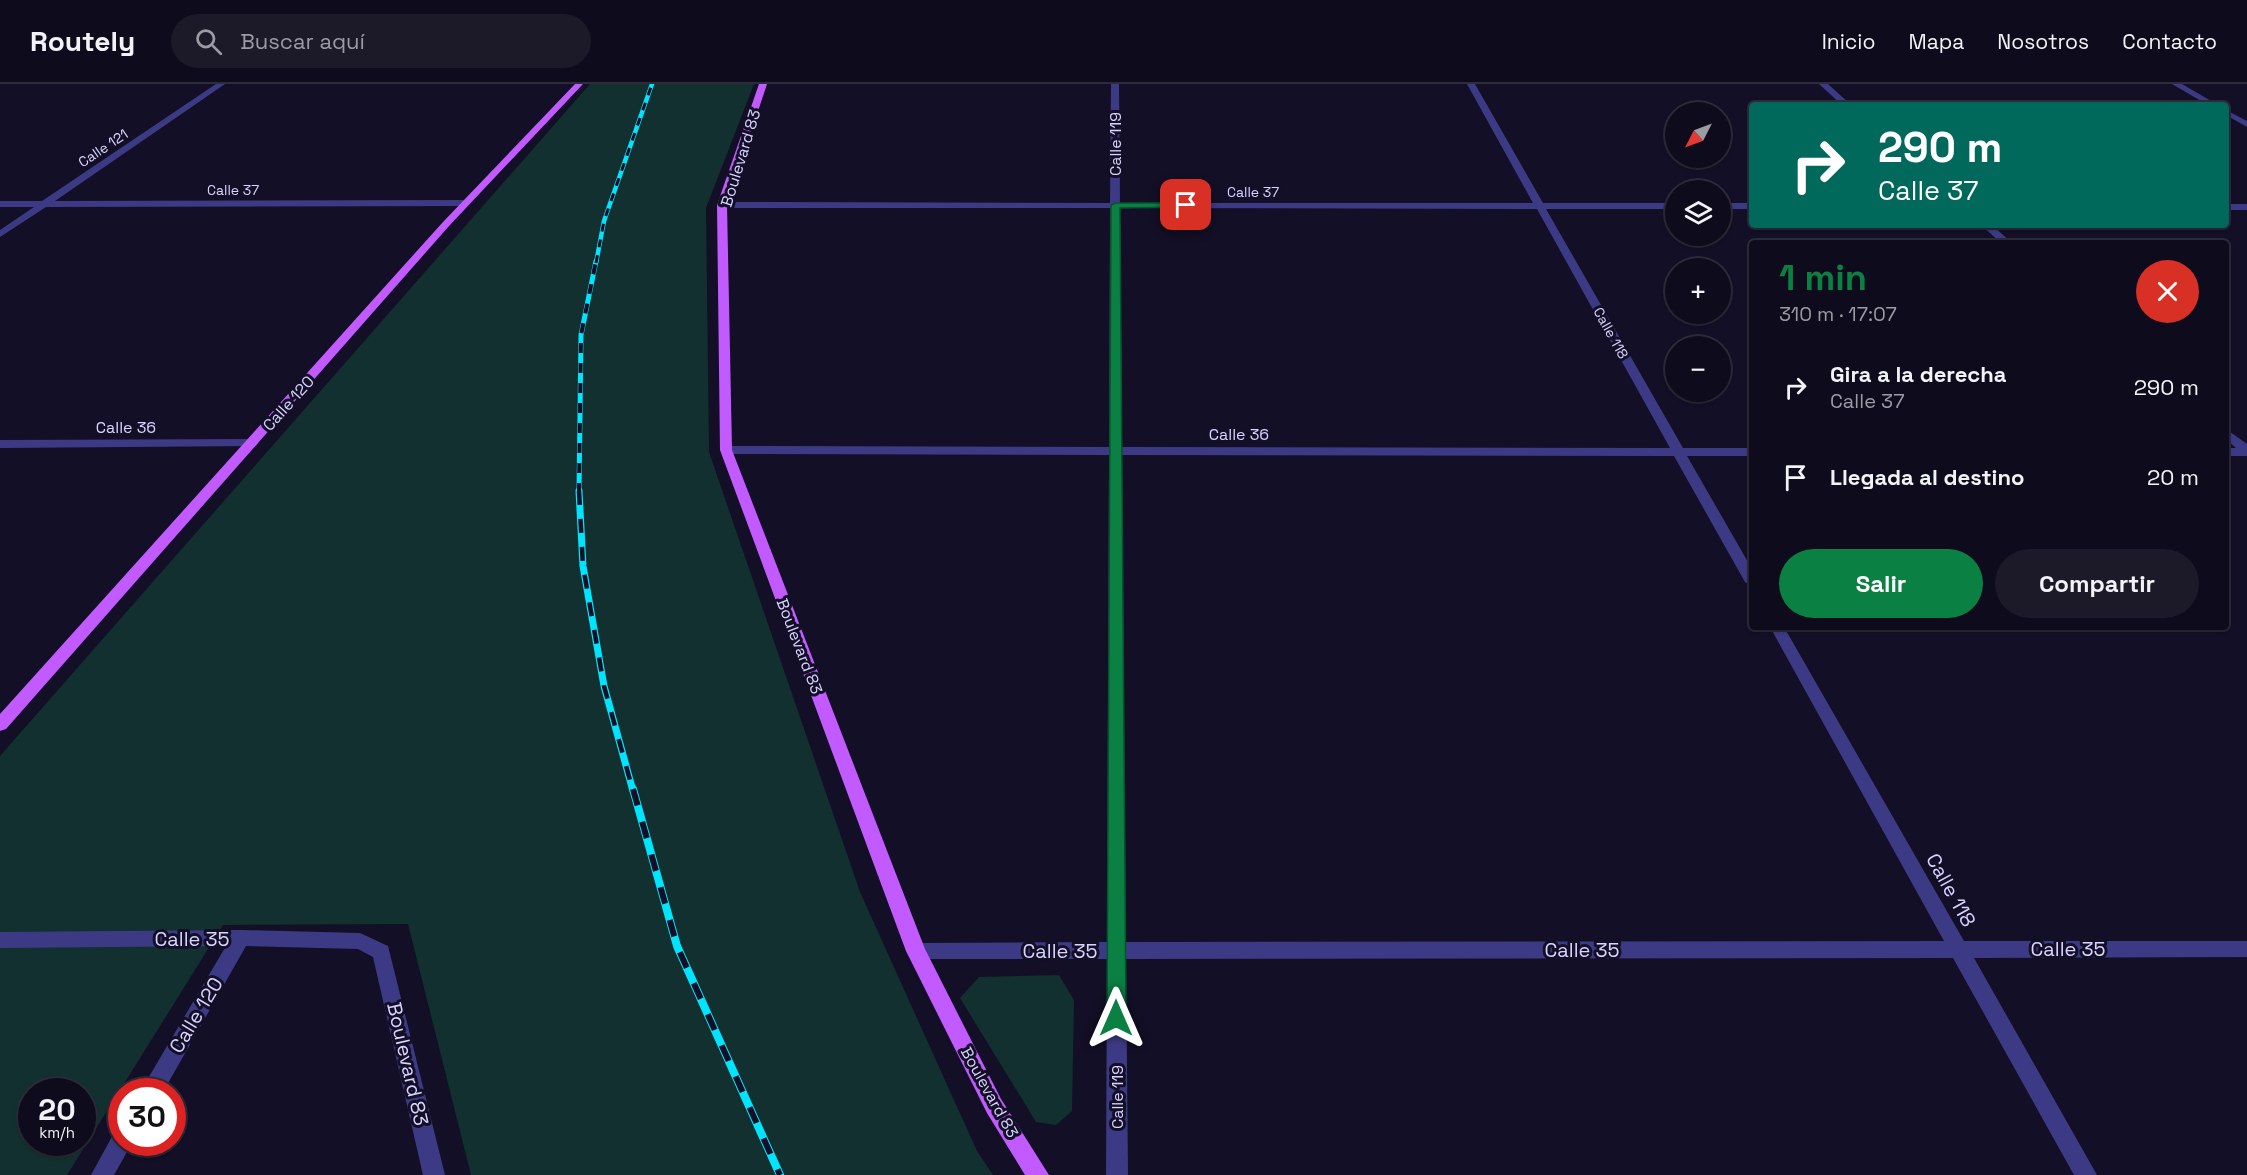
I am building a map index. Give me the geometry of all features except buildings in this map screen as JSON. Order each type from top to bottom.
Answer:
[{"type":"main road","name":"Calle 120","points":[[0,725],[466,203],[579,84]]},
{"type":"main road","name":"Boulevard 83","points":[[763,84],[722,205],[726,450],[916,951],[994,1106],[1038,1175]]},
{"type":"street","name":"Calle 121","points":[[0,234],[221,84]]},
{"type":"street","name":"Calle 119","points":[[1115,84],[1117,1175]]},
{"type":"street","name":"Calle 118","points":[[1471,84],[1749,577]]},
{"type":"street","points":[[1823,84],[1844,102]]},
{"type":"street","points":[[2176,84],[2209,102]]},
{"type":"street","points":[[2229,114],[2247,124]]},
{"type":"street","name":"Calle 37","points":[[0,204],[466,203]]},
{"type":"street","name":"Calle 37","points":[[722,205],[1665,206]]},
{"type":"street","points":[[1731,206],[1749,206]]},
{"type":"street","points":[[2229,207],[2247,207]]},
{"type":"street","points":[[1990,228],[2004,240]]},
{"type":"street","points":[[2229,436],[2247,452]]},
{"type":"street","name":"Calle 36","points":[[0,444],[252,443]]},
{"type":"street","name":"Calle 36","points":[[726,450],[1749,452]]},
{"type":"street","points":[[2229,452],[2247,452]]},
{"type":"street","name":"Calle 118","points":[[1779,630],[2086,1175]]},
{"type":"street","name":"Calle 35","points":[[0,940],[241,938],[360,942],[381,952]]},
{"type":"street","name":"Calle 120","points":[[158,1078],[241,938]]},
{"type":"street","name":"Calle 35","points":[[916,951],[2247,949]]},
{"type":"street","name":"Boulevard 83","points":[[381,952],[434,1175]]},
{"type":"street","points":[[102,1175],[113,1156]]},
{"type":"green space","points":[[590,84],[754,84],[706,208],[709,452],[860,892],[977,1151],[993,1175],[471,1175],[408,924],[223,925],[128,1078],[108,1078],[108,1109],[96,1129],[96,1078],[18,1078],[18,1156],[79,1156],[67,1175],[0,1175],[0,756]]},
{"type":"green space","points":[[1059,975],[1074,1000],[1072,1111],[1056,1125],[1036,1122],[960,998],[979,977]]},
{"type":"railway","points":[[596,263],[604,221],[652,84]]},
{"type":"railway","points":[[579,491],[581,335],[596,261]]},
{"type":"railway","points":[[579,491],[583,566],[604,686],[633,791]]},
{"type":"railway","points":[[633,789],[677,946],[780,1175]]},
{"type":"route","points":[[1116,1018],[1116,205],[1186,205]]}]
